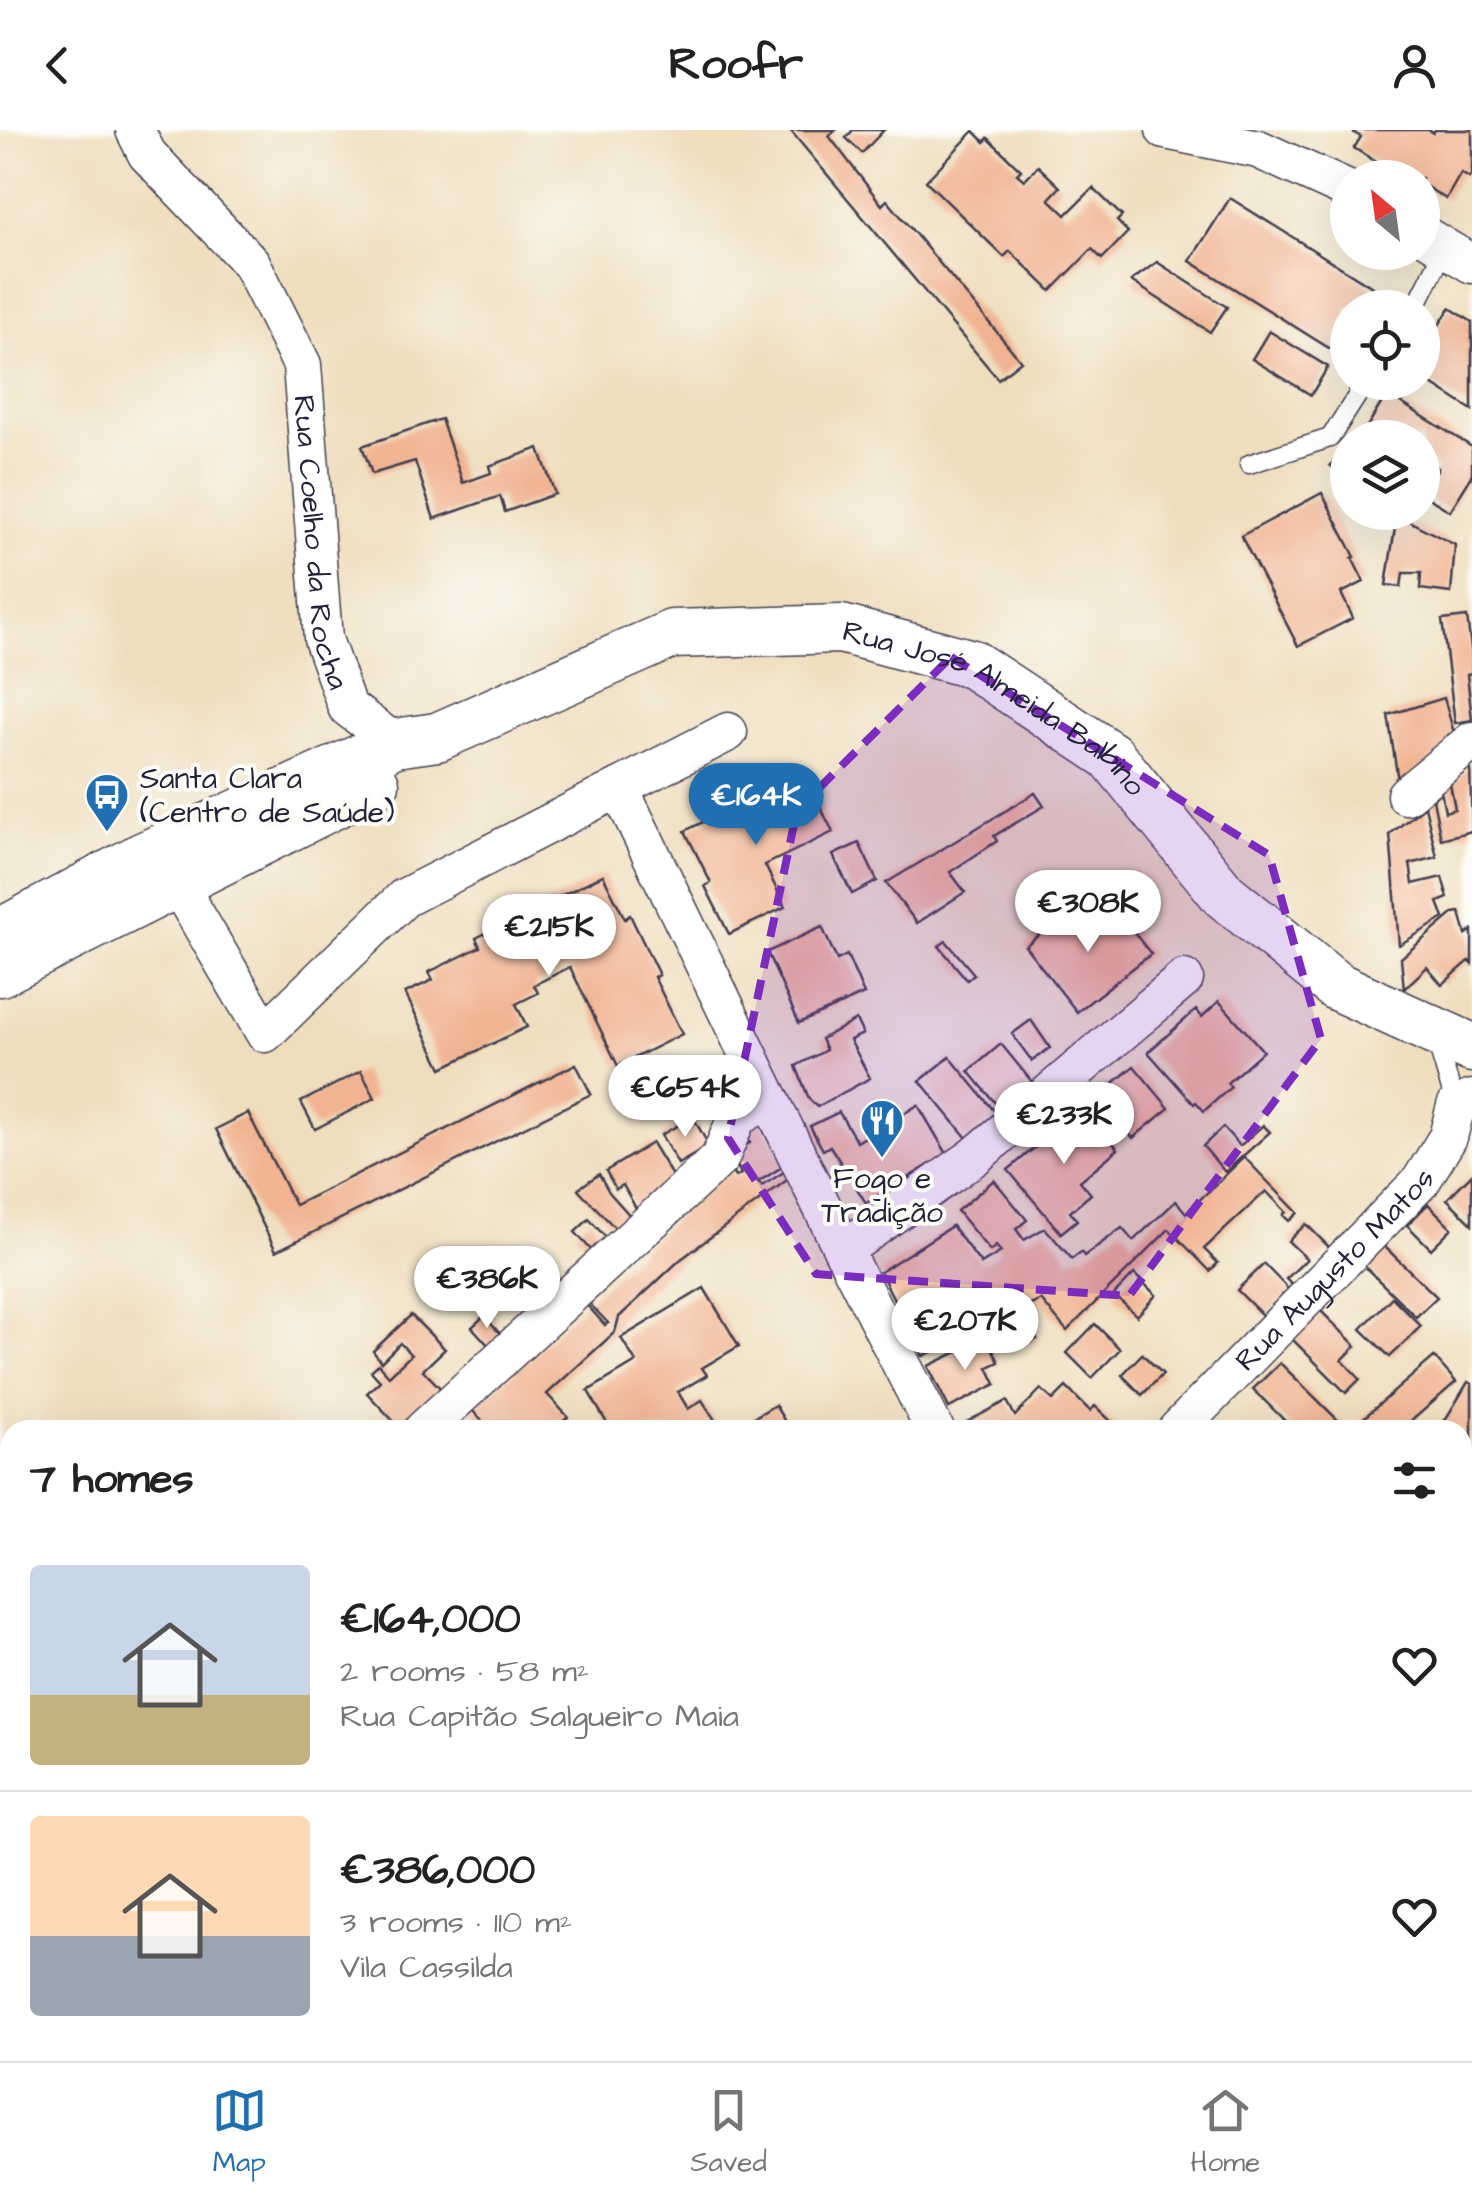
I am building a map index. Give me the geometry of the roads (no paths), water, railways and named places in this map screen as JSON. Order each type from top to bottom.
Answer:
[{"type":"street","name":"Rua Coelho da Rocha","points":[[135,130],[147,154],[251,262],[302,364],[322,639],[347,707],[416,740]]},
{"type":"street","points":[[1166,130],[1258,149],[1330,182]]},
{"type":"street","name":"Rua José Almeida Balbino","points":[[0,933],[160,871],[406,767],[416,740],[672,634],[841,629],[972,664],[1111,756],[1224,895],[1336,986],[1453,1039]]},
{"type":"street","points":[[160,871],[265,1034],[404,898],[728,732]]},
{"type":"street","points":[[1406,795],[1472,741]]},
{"type":"street","points":[[619,788],[930,1420]]},
{"type":"street","name":"Rua José Almeida Balbino","points":[[0,972],[160,871]]},
{"type":"street","points":[[844,1250],[974,1158],[1184,980]]},
{"type":"street","points":[[435,1420],[720,1158],[737,1117],[770,1099]]},
{"type":"street","name":"Rua Augusto Matos","points":[[1187,1420],[1421,1181],[1464,1103]]},
{"type":"lane","points":[[1425,290],[1447,249]]},
{"type":"lane","points":[[1249,464],[1330,438],[1354,400]]},
{"type":"lane","points":[[1453,1039],[1464,1103]]},
{"type":"place","name":"Santa Clara (Centro de Saúde)","points":[[107,833]]},
{"type":"place","name":"Fogo e Tradição","points":[[882,1159]]}]
